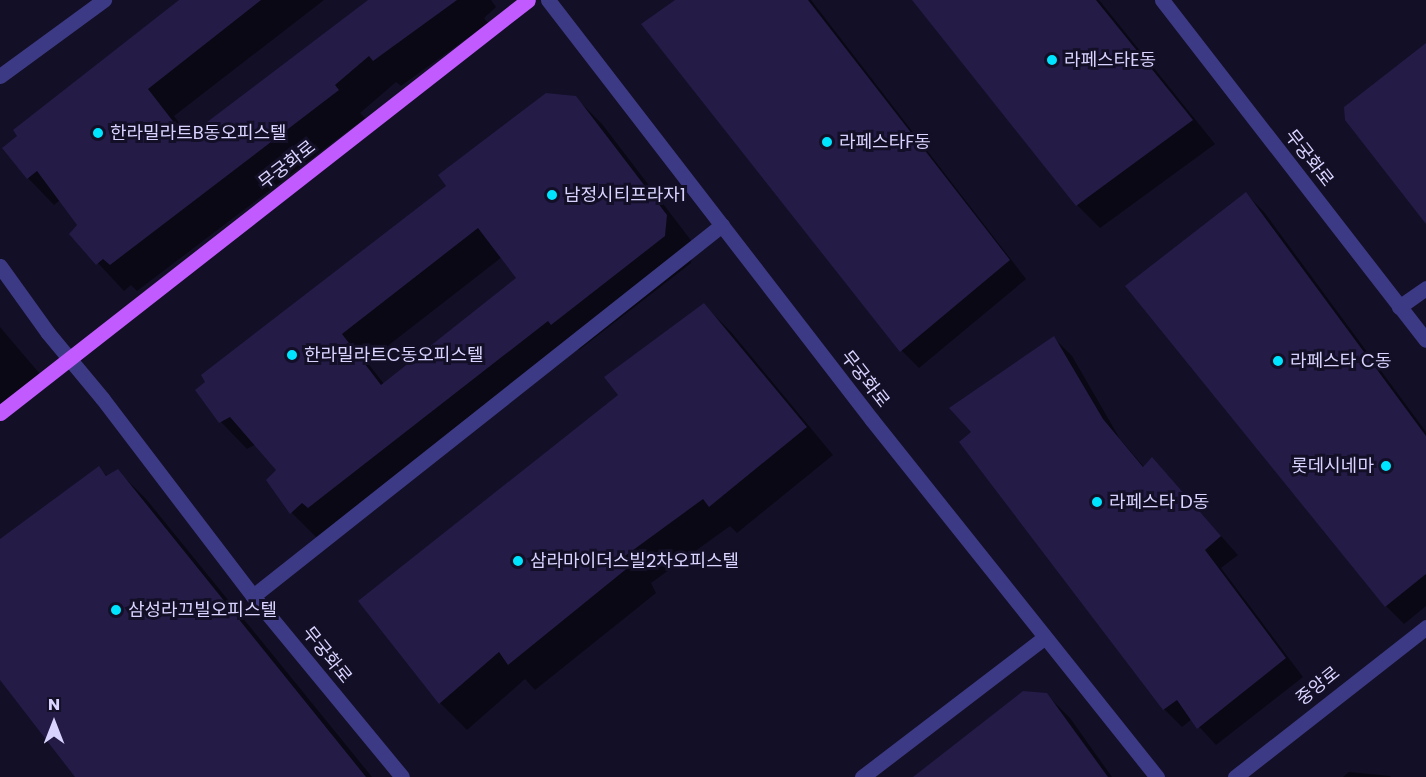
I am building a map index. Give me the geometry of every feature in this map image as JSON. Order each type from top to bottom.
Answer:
[{"type":"main road","name":"무궁화로","points":[[0,413],[528,0]]},
{"type":"street","points":[[0,76],[104,0]]},
{"type":"street","name":"무궁화로","points":[[548,0],[872,420],[1157,777]]},
{"type":"street","name":"무궁화로","points":[[1162,0],[1426,340]]},
{"type":"street","points":[[253,596],[722,225]]},
{"type":"street","name":"무궁화로","points":[[0,266],[68,359],[102,398],[253,596],[402,777]]},
{"type":"street","points":[[1399,307],[1426,288]]},
{"type":"street","name":"중앙로","points":[[1235,777],[1426,627]]},
{"type":"street","points":[[862,777],[1045,637]]},
{"type":"building","name":"한라밀라트B동오피스텔","points":[[179,0],[261,0],[148,89],[186,138],[368,0],[457,0],[373,61],[369,56],[335,85],[339,90],[110,265],[103,259],[96,265],[69,234],[77,225],[37,171],[27,179],[2,148],[17,136],[13,130]]},
{"type":"building","name":"라페스타F동","points":[[675,0],[808,0],[1010,260],[900,352],[641,24]]},
{"type":"building","name":"라페스타E동","points":[[912,0],[1096,0],[1193,120],[1076,206]]},
{"type":"building","points":[[1426,43],[1426,224],[1345,120],[1344,107]]},
{"type":"building","points":[[546,93],[576,96],[667,215],[665,236],[551,325],[548,321],[308,508],[302,503],[290,514],[266,480],[276,470],[230,417],[219,423],[195,390],[205,382],[201,375],[446,186],[438,175]],"holes":[[[478,228],[516,278],[381,385],[342,334]]]},
{"type":"building","name":"라페스타 C동","points":[[1246,192],[1426,436],[1426,574],[1385,607],[1125,286]]},
{"type":"building","name":"삼라마이더스빌2차오피스텔","points":[[704,303],[807,427],[709,507],[703,499],[625,556],[630,566],[508,665],[499,652],[439,704],[358,601],[618,395],[604,377]]},
{"type":"building","name":"라페스타 D동","points":[[1054,336],[1103,419],[1143,467],[1152,457],[1221,536],[1205,550],[1286,658],[1197,729],[1177,700],[1163,710],[959,442],[971,432],[949,408]]},
{"type":"building","name":"삼성라끄빌오피스텔","points":[[99,466],[106,476],[118,469],[366,777],[75,777],[0,680],[0,539]]},
{"type":"building","points":[[1023,691],[1047,693],[1108,777],[913,777]]},
{"type":"place","name":"라페스타E동","points":[[1052,60]]},
{"type":"place","name":"한라밀라트B동오피스텔","points":[[98,133]]},
{"type":"place","name":"라페스타F동","points":[[827,142]]},
{"type":"place","name":"남정시티프라자1","points":[[552,195]]},
{"type":"place","name":"한라밀라트C동오피스텔","points":[[292,355]]},
{"type":"place","name":"라페스타 C동","points":[[1278,361]]},
{"type":"place","name":"롯데시네마","points":[[1386,466]]},
{"type":"place","name":"라페스타 D동","points":[[1097,502]]},
{"type":"place","name":"삼라마이더스빌2차오피스텔","points":[[518,561]]},
{"type":"place","name":"삼성라끄빌오피스텔","points":[[116,610]]}]
